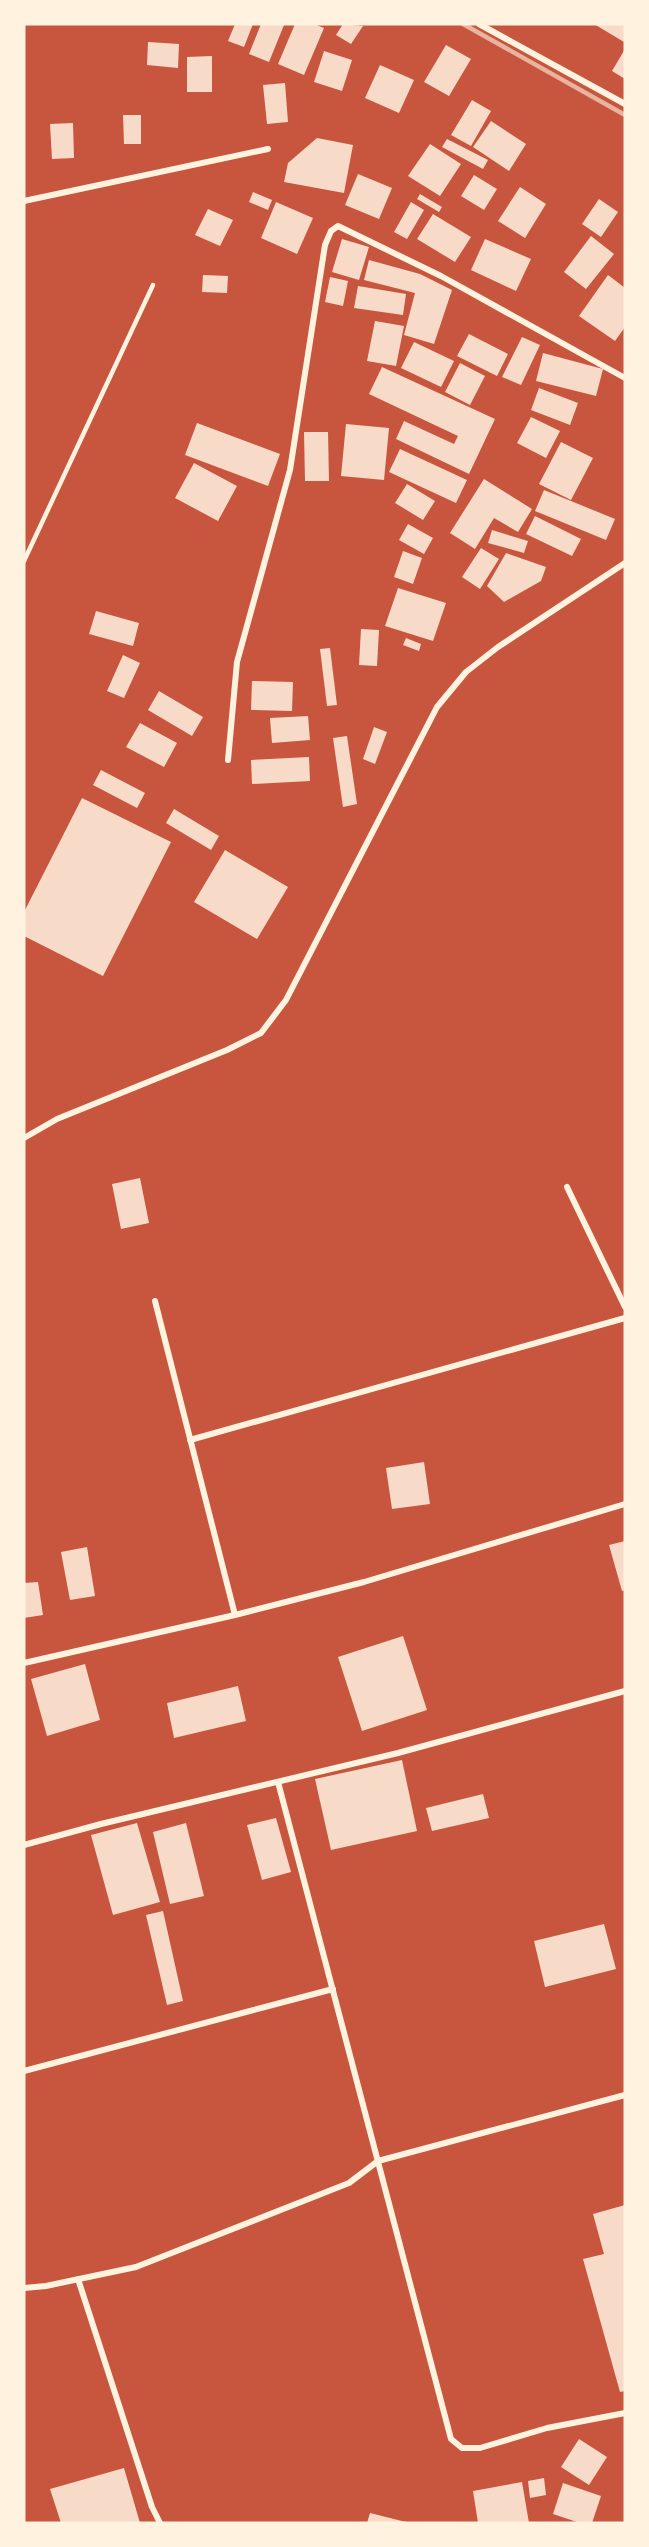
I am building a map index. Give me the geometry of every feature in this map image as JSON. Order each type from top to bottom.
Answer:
[{"type":"street","points":[[479,24],[625,104]]},
{"type":"street","points":[[24,201],[268,149]]},
{"type":"street","points":[[228,760],[237,662],[291,470],[326,245],[331,231],[338,226],[430,271],[625,378]]},
{"type":"street","points":[[24,1138],[57,1119],[227,1050],[261,1033],[286,1000],[437,707],[466,672],[498,647],[625,563]]},
{"type":"street","points":[[567,1187],[625,1307]]},
{"type":"street","points":[[155,1301],[235,1615]]},
{"type":"street","points":[[190,1440],[625,1318]]},
{"type":"street","points":[[24,1663],[235,1615],[364,1582],[625,1504]]},
{"type":"street","points":[[24,1845],[398,1753],[625,1691]]},
{"type":"street","points":[[278,1782],[451,2439],[462,2448],[480,2448],[547,2428],[625,2412]]},
{"type":"street","points":[[24,2071],[333,1989]]},
{"type":"street","points":[[24,2288],[46,2286],[136,2267],[349,2183],[378,2161],[625,2095]]},
{"type":"street","points":[[78,2279],[152,2507],[160,2523]]},
{"type":"lane","points":[[24,561],[153,285]]},
{"type":"building","points":[[235,24],[253,24],[244,47],[228,41]]},
{"type":"building","points":[[261,24],[284,25],[269,62],[249,54]]},
{"type":"building","points":[[295,24],[314,24],[324,28],[304,75],[278,64]]},
{"type":"building","points":[[343,24],[363,26],[351,44],[336,35]]},
{"type":"building","points":[[594,24],[625,24],[625,41],[624,42]]},
{"type":"building","points":[[148,42],[179,44],[178,68],[147,65]]},
{"type":"building","points":[[446,45],[471,59],[449,96],[424,82]]},
{"type":"building","points":[[625,49],[625,79],[612,71]]},
{"type":"building","points":[[324,51],[352,60],[342,91],[314,82]]},
{"type":"building","points":[[212,56],[212,92],[187,92],[187,57]]},
{"type":"building","points":[[380,65],[414,80],[399,113],[365,98]]},
{"type":"building","points":[[285,83],[288,122],[267,124],[263,85]]},
{"type":"building","points":[[472,100],[491,111],[471,146],[451,135]]},
{"type":"building","points":[[123,115],[141,115],[141,144],[124,144]]},
{"type":"building","points":[[491,121],[526,144],[509,171],[473,147]]},
{"type":"building","points":[[73,123],[74,158],[52,159],[50,124]]},
{"type":"building","points":[[317,138],[353,145],[344,193],[284,182],[288,163]]},
{"type":"building","points":[[447,139],[488,160],[483,169],[442,147]]},
{"type":"building","points":[[430,144],[461,164],[440,196],[408,176]]},
{"type":"building","points":[[358,174],[392,188],[379,219],[345,205]]},
{"type":"building","points":[[474,175],[497,189],[484,210],[461,196]]},
{"type":"building","points":[[520,187],[546,204],[525,238],[498,221]]},
{"type":"building","points":[[253,192],[272,200],[268,210],[249,202]]},
{"type":"building","points":[[420,194],[442,207],[439,212],[417,199]]},
{"type":"building","points":[[599,199],[618,212],[601,237],[582,224]]},
{"type":"building","points":[[276,202],[313,218],[297,254],[261,238]]},
{"type":"building","points":[[411,202],[424,210],[407,239],[394,232]]},
{"type":"building","points":[[208,209],[233,220],[220,246],[195,235]]},
{"type":"building","points":[[433,214],[471,237],[455,262],[417,239]]},
{"type":"building","points":[[591,236],[614,254],[586,289],[564,272]]},
{"type":"building","points":[[342,239],[369,247],[359,280],[332,272]]},
{"type":"building","points":[[485,239],[531,259],[516,291],[471,270]]},
{"type":"building","points":[[369,260],[420,274],[452,290],[434,344],[404,335],[415,293],[364,280]]},
{"type":"building","points":[[203,275],[228,276],[227,293],[202,292]]},
{"type":"building","points":[[608,275],[625,288],[625,327],[615,341],[579,316]]},
{"type":"building","points":[[330,277],[348,281],[343,306],[325,302]]},
{"type":"building","points":[[358,286],[406,294],[403,315],[354,308]]},
{"type":"building","points":[[375,321],[404,326],[396,366],[367,361]]},
{"type":"building","points":[[469,334],[508,354],[497,376],[457,356]]},
{"type":"building","points":[[522,337],[540,345],[521,385],[502,377]]},
{"type":"building","points":[[414,342],[454,361],[441,387],[401,368]]},
{"type":"building","points":[[543,353],[603,369],[596,396],[536,381]]},
{"type":"building","points":[[460,363],[485,376],[470,405],[445,392]]},
{"type":"building","points":[[382,367],[495,419],[469,474],[396,439],[404,421],[454,444],[458,436],[369,394]]},
{"type":"building","points":[[539,388],[578,403],[570,425],[531,410]]},
{"type":"building","points":[[531,417],[560,431],[546,458],[517,443]]},
{"type":"building","points":[[197,423],[280,454],[268,486],[185,455]]},
{"type":"building","points":[[346,424],[389,428],[384,480],[341,476]]},
{"type":"building","points":[[304,432],[328,432],[329,481],[305,481]]},
{"type":"building","points":[[561,442],[593,458],[571,500],[539,484]]},
{"type":"building","points":[[400,449],[467,480],[456,503],[389,472]]},
{"type":"building","points":[[194,463],[237,486],[218,521],[175,498]]},
{"type":"building","points":[[484,479],[532,509],[518,532],[494,518],[475,549],[450,533]]},
{"type":"building","points":[[407,484],[435,501],[423,520],[395,503]]},
{"type":"building","points":[[544,490],[615,519],[606,540],[535,511]]},
{"type":"building","points":[[535,516],[581,539],[572,556],[526,534]]},
{"type":"building","points":[[408,524],[433,538],[424,554],[399,540]]},
{"type":"building","points":[[492,530],[528,541],[524,553],[488,543]]},
{"type":"building","points":[[481,548],[499,559],[480,589],[462,577]]},
{"type":"building","points":[[403,551],[422,558],[413,584],[394,577]]},
{"type":"building","points":[[506,553],[546,567],[541,581],[504,602],[487,586]]},
{"type":"building","points":[[398,588],[446,603],[433,641],[385,626]]},
{"type":"building","points":[[96,611],[139,623],[133,646],[89,634]]},
{"type":"building","points":[[361,629],[379,630],[377,666],[359,665]]},
{"type":"building","points":[[406,638],[421,644],[419,651],[403,645]]},
{"type":"building","points":[[330,648],[337,705],[327,706],[320,649]]},
{"type":"building","points":[[123,655],[140,663],[124,698],[107,691]]},
{"type":"building","points":[[252,681],[293,682],[292,711],[251,710]]},
{"type":"building","points":[[159,691],[203,717],[192,736],[148,710]]},
{"type":"building","points":[[308,716],[310,740],[272,743],[270,718]]},
{"type":"building","points":[[140,723],[177,743],[164,767],[126,747]]},
{"type":"building","points":[[374,727],[387,732],[375,764],[363,759]]},
{"type":"building","points":[[347,736],[357,804],[343,807],[333,738]]},
{"type":"building","points":[[309,757],[310,781],[252,784],[251,760]]},
{"type":"building","points":[[101,770],[145,793],[137,808],[93,785]]},
{"type":"building","points":[[82,798],[171,842],[103,976],[24,936],[24,912]]},
{"type":"building","points":[[174,809],[219,836],[211,850],[166,823]]},
{"type":"building","points":[[225,850],[288,887],[257,939],[194,902]]},
{"type":"building","points":[[140,1178],[149,1223],[121,1229],[112,1184]]},
{"type":"building","points":[[424,1462],[430,1504],[392,1509],[386,1468]]},
{"type":"building","points":[[625,1541],[625,1590],[622,1591],[609,1545]]},
{"type":"building","points":[[87,1547],[95,1596],[70,1600],[61,1552]]},
{"type":"building","points":[[38,1582],[43,1615],[24,1618],[24,1583]]},
{"type":"building","points":[[403,1636],[427,1710],[362,1731],[338,1657]]},
{"type":"building","points":[[85,1664],[100,1720],[47,1736],[31,1679]]},
{"type":"building","points":[[238,1686],[246,1721],[174,1738],[167,1703]]},
{"type":"building","points":[[402,1760],[417,1831],[331,1850],[315,1779]]},
{"type":"building","points":[[483,1794],[489,1818],[432,1831],[426,1808]]},
{"type":"building","points":[[276,1818],[291,1872],[262,1880],[247,1825]]},
{"type":"building","points":[[137,1823],[160,1902],[113,1915],[91,1835]]},
{"type":"building","points":[[186,1823],[204,1896],[170,1904],[153,1832]]},
{"type":"building","points":[[163,1911],[183,2001],[167,2005],[146,1915]]},
{"type":"building","points":[[604,1924],[616,1969],[545,1987],[534,1941]]},
{"type":"building","points":[[625,2205],[625,2391],[620,2392],[583,2259],[604,2254],[593,2214]]},
{"type":"building","points":[[579,2439],[607,2457],[589,2485],[561,2467]]},
{"type":"building","points":[[124,2468],[140,2523],[61,2523],[50,2489]]},
{"type":"building","points":[[544,2478],[546,2495],[530,2498],[528,2481]]},
{"type":"building","points":[[522,2482],[529,2523],[478,2523],[473,2491]]},
{"type":"building","points":[[563,2483],[601,2496],[592,2523],[580,2523],[553,2514]]},
{"type":"building","points":[[370,2513],[406,2522],[406,2523],[367,2523]]},
{"type":"railway","points":[[463,24],[625,115]]}]
